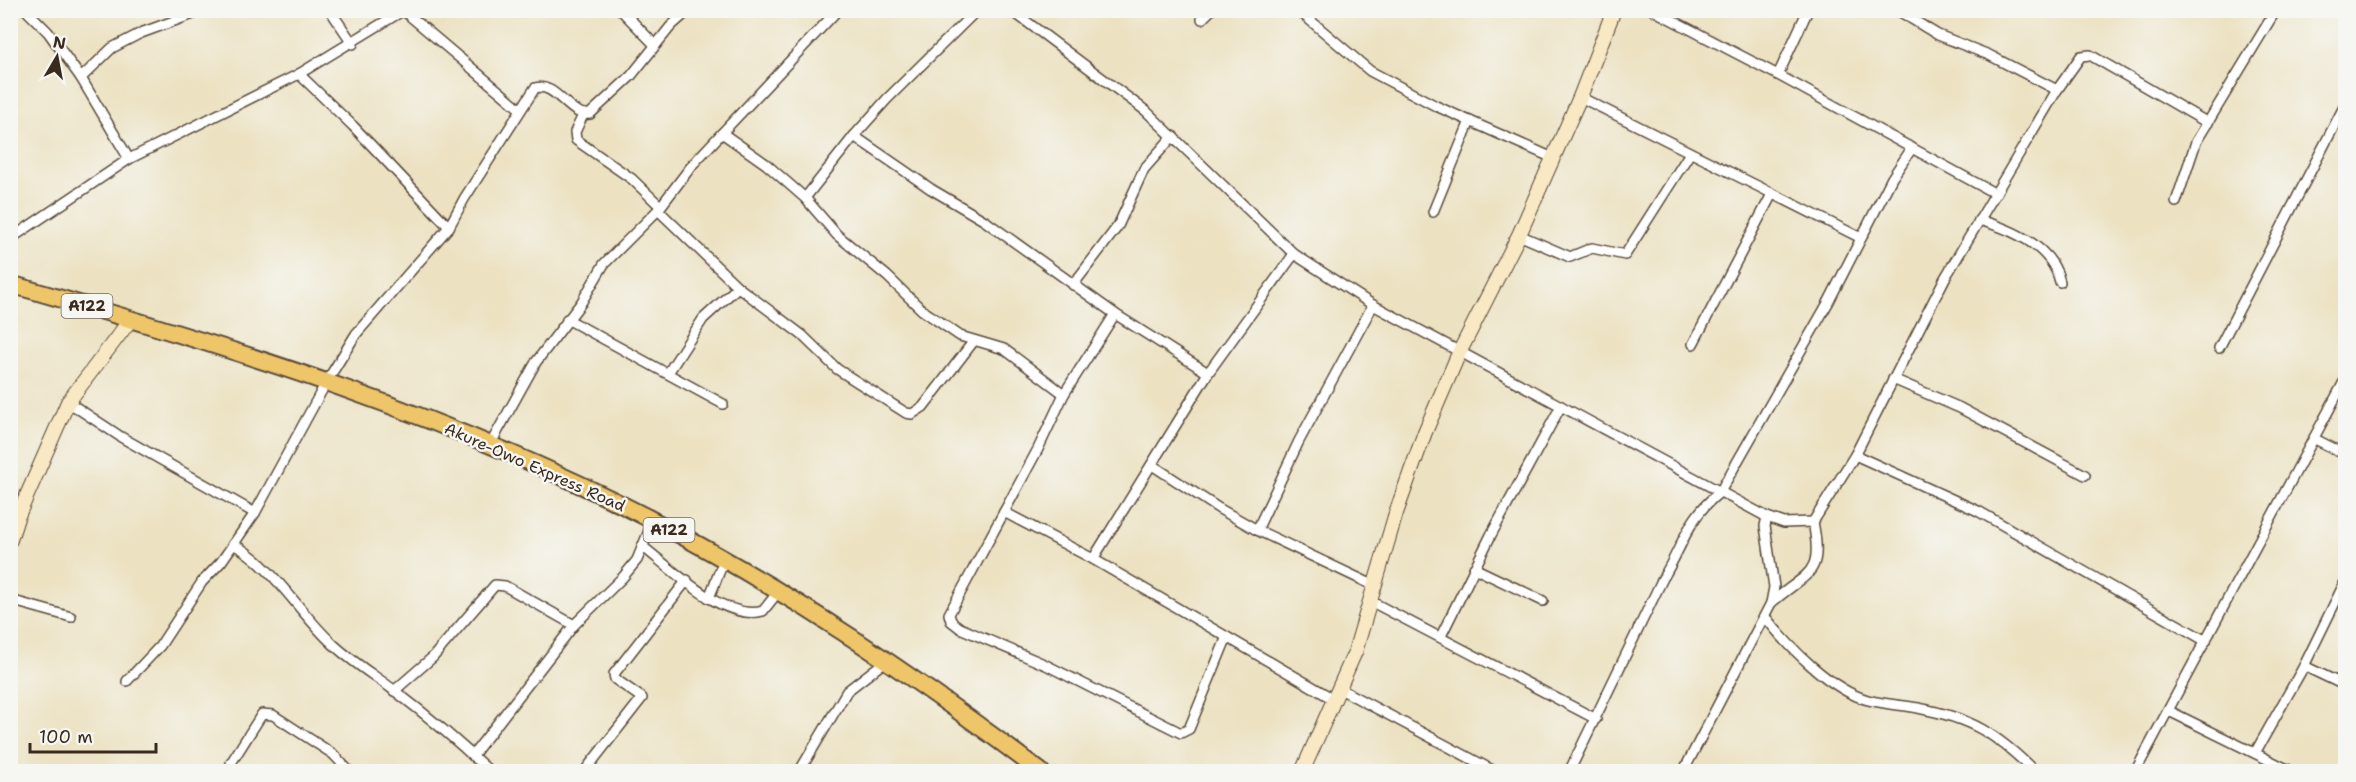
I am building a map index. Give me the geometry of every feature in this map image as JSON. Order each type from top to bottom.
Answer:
[{"type":"highway","name":"Akure-Owo Express Road","points":[[10,284],[131,319],[327,381],[490,445],[653,521],[841,628],[1041,771]]},
{"type":"street","points":[[26,10],[48,32],[81,78],[129,159]]},
{"type":"street","points":[[81,78],[112,48],[141,33],[204,10]]},
{"type":"street","points":[[330,10],[353,44]]},
{"type":"street","points":[[621,10],[655,45]]},
{"type":"street","points":[[128,681],[160,646],[196,590],[215,570],[242,532],[356,334],[449,228],[464,199],[535,88],[541,86],[548,88],[583,115],[590,114],[631,76],[655,45],[689,10]]},
{"type":"street","points":[[490,445],[536,362],[581,303],[609,258],[659,208],[693,164],[838,10]]},
{"type":"street","points":[[805,198],[854,136],[977,10]]},
{"type":"street","points":[[1011,10],[1099,74],[1173,136],[1294,254],[1373,305],[1767,517],[1784,523],[1813,522]]},
{"type":"street","points":[[1202,20],[1211,10]]},
{"type":"street","points":[[1298,10],[1370,71],[1470,121],[1553,158]]},
{"type":"street","points":[[1302,771],[1308,753],[1338,695],[1372,602],[1396,513],[1425,432],[1459,353],[1519,236],[1580,97],[1614,10]]},
{"type":"street","points":[[1653,10],[1778,75],[1996,195]]},
{"type":"street","points":[[1778,75],[1808,10]]},
{"type":"street","points":[[1897,10],[1938,35],[1989,55],[2058,90]]},
{"type":"street","points":[[2176,202],[2196,142],[2276,10]]},
{"type":"street","points":[[10,239],[129,159],[196,123],[299,74],[353,44],[404,11],[520,109]]},
{"type":"street","points":[[1771,603],[1794,583],[1804,579],[1817,562],[1818,546],[1813,522],[1855,455],[1930,305],[1979,220],[2058,90],[2085,54],[2208,123]]},
{"type":"street","points":[[299,74],[353,126],[449,228]]},
{"type":"street","points":[[1580,97],[1861,238]]},
{"type":"street","points":[[2218,348],[2346,103]]},
{"type":"street","points":[[583,115],[575,132],[576,140],[632,179],[738,287],[802,335],[837,369],[906,413],[912,414],[923,407],[973,342]]},
{"type":"street","points":[[1433,212],[1470,121]]},
{"type":"street","points":[[723,132],[805,198],[837,235],[887,276],[922,310],[960,336],[973,342],[989,343],[1004,349],[1064,394]]},
{"type":"street","points":[[854,136],[931,189],[985,221],[1115,314],[1208,373]]},
{"type":"street","points":[[1073,285],[1118,226],[1144,169],[1173,136]]},
{"type":"street","points":[[1569,771],[1663,578],[1679,553],[1688,525],[1702,506],[1720,492],[1807,340],[1892,178],[1912,148]]},
{"type":"street","points":[[1519,236],[1570,257],[1592,248],[1625,255],[1690,153]]},
{"type":"street","points":[[1693,344],[1772,194]]},
{"type":"street","points":[[1979,220],[2005,228],[2039,247],[2057,268],[2060,282]]},
{"type":"street","points":[[1093,559],[1208,373],[1294,254]]},
{"type":"street","points":[[668,373],[703,319],[738,287]]},
{"type":"street","points":[[1257,530],[1299,441],[1373,305]]},
{"type":"street","points":[[1115,314],[1064,394],[1038,449],[951,607],[949,614],[951,621],[960,628],[1046,665],[1181,733],[1189,729],[1226,639]]},
{"type":"street","points":[[10,540],[17,518],[68,402],[131,319]]},
{"type":"street","points":[[567,319],[723,404]]},
{"type":"street","points":[[2135,771],[2346,378]]},
{"type":"street","points":[[1893,379],[1975,416],[2085,475]]},
{"type":"street","points":[[68,402],[121,436],[255,513]]},
{"type":"street","points":[[1441,636],[1474,568],[1561,406]]},
{"type":"street","points":[[2315,439],[2346,455]]},
{"type":"street","points":[[1855,455],[1978,511],[2206,641]]},
{"type":"street","points":[[1152,465],[1218,508],[1257,530],[1375,586]]},
{"type":"street","points":[[1004,512],[1093,559],[1226,639],[1496,771]]},
{"type":"street","points":[[1683,771],[1766,618],[1771,603],[1774,587],[1765,526],[1767,517]]},
{"type":"street","points":[[473,755],[574,626],[623,578],[637,560],[653,521]]},
{"type":"street","points":[[242,532],[249,552],[320,633],[345,656],[394,691],[490,771]]},
{"type":"street","points":[[233,544],[249,552]]},
{"type":"street","points":[[642,546],[709,598],[725,607],[759,613],[768,608],[778,592]]},
{"type":"street","points":[[709,598],[724,560]]},
{"type":"street","points":[[1474,568],[1543,602]]},
{"type":"street","points":[[584,771],[642,698],[615,679],[614,674],[687,580]]},
{"type":"street","points":[[2255,753],[2304,666],[2345,581]]},
{"type":"street","points":[[394,691],[433,657],[495,585],[505,586],[574,626]]},
{"type":"street","points":[[10,600],[71,616]]},
{"type":"street","points":[[1372,602],[1441,636],[1596,719]]},
{"type":"street","points":[[1766,618],[1781,637],[1826,676],[1849,691],[1867,699],[1920,708],[1982,727],[2003,740],[2035,771]]},
{"type":"street","points":[[799,771],[847,692],[887,660]]},
{"type":"street","points":[[2304,666],[2346,686]]},
{"type":"street","points":[[2169,711],[2293,771]]},
{"type":"street","points":[[231,771],[231,763],[262,714],[266,713],[303,733],[333,754],[350,771]]}]
